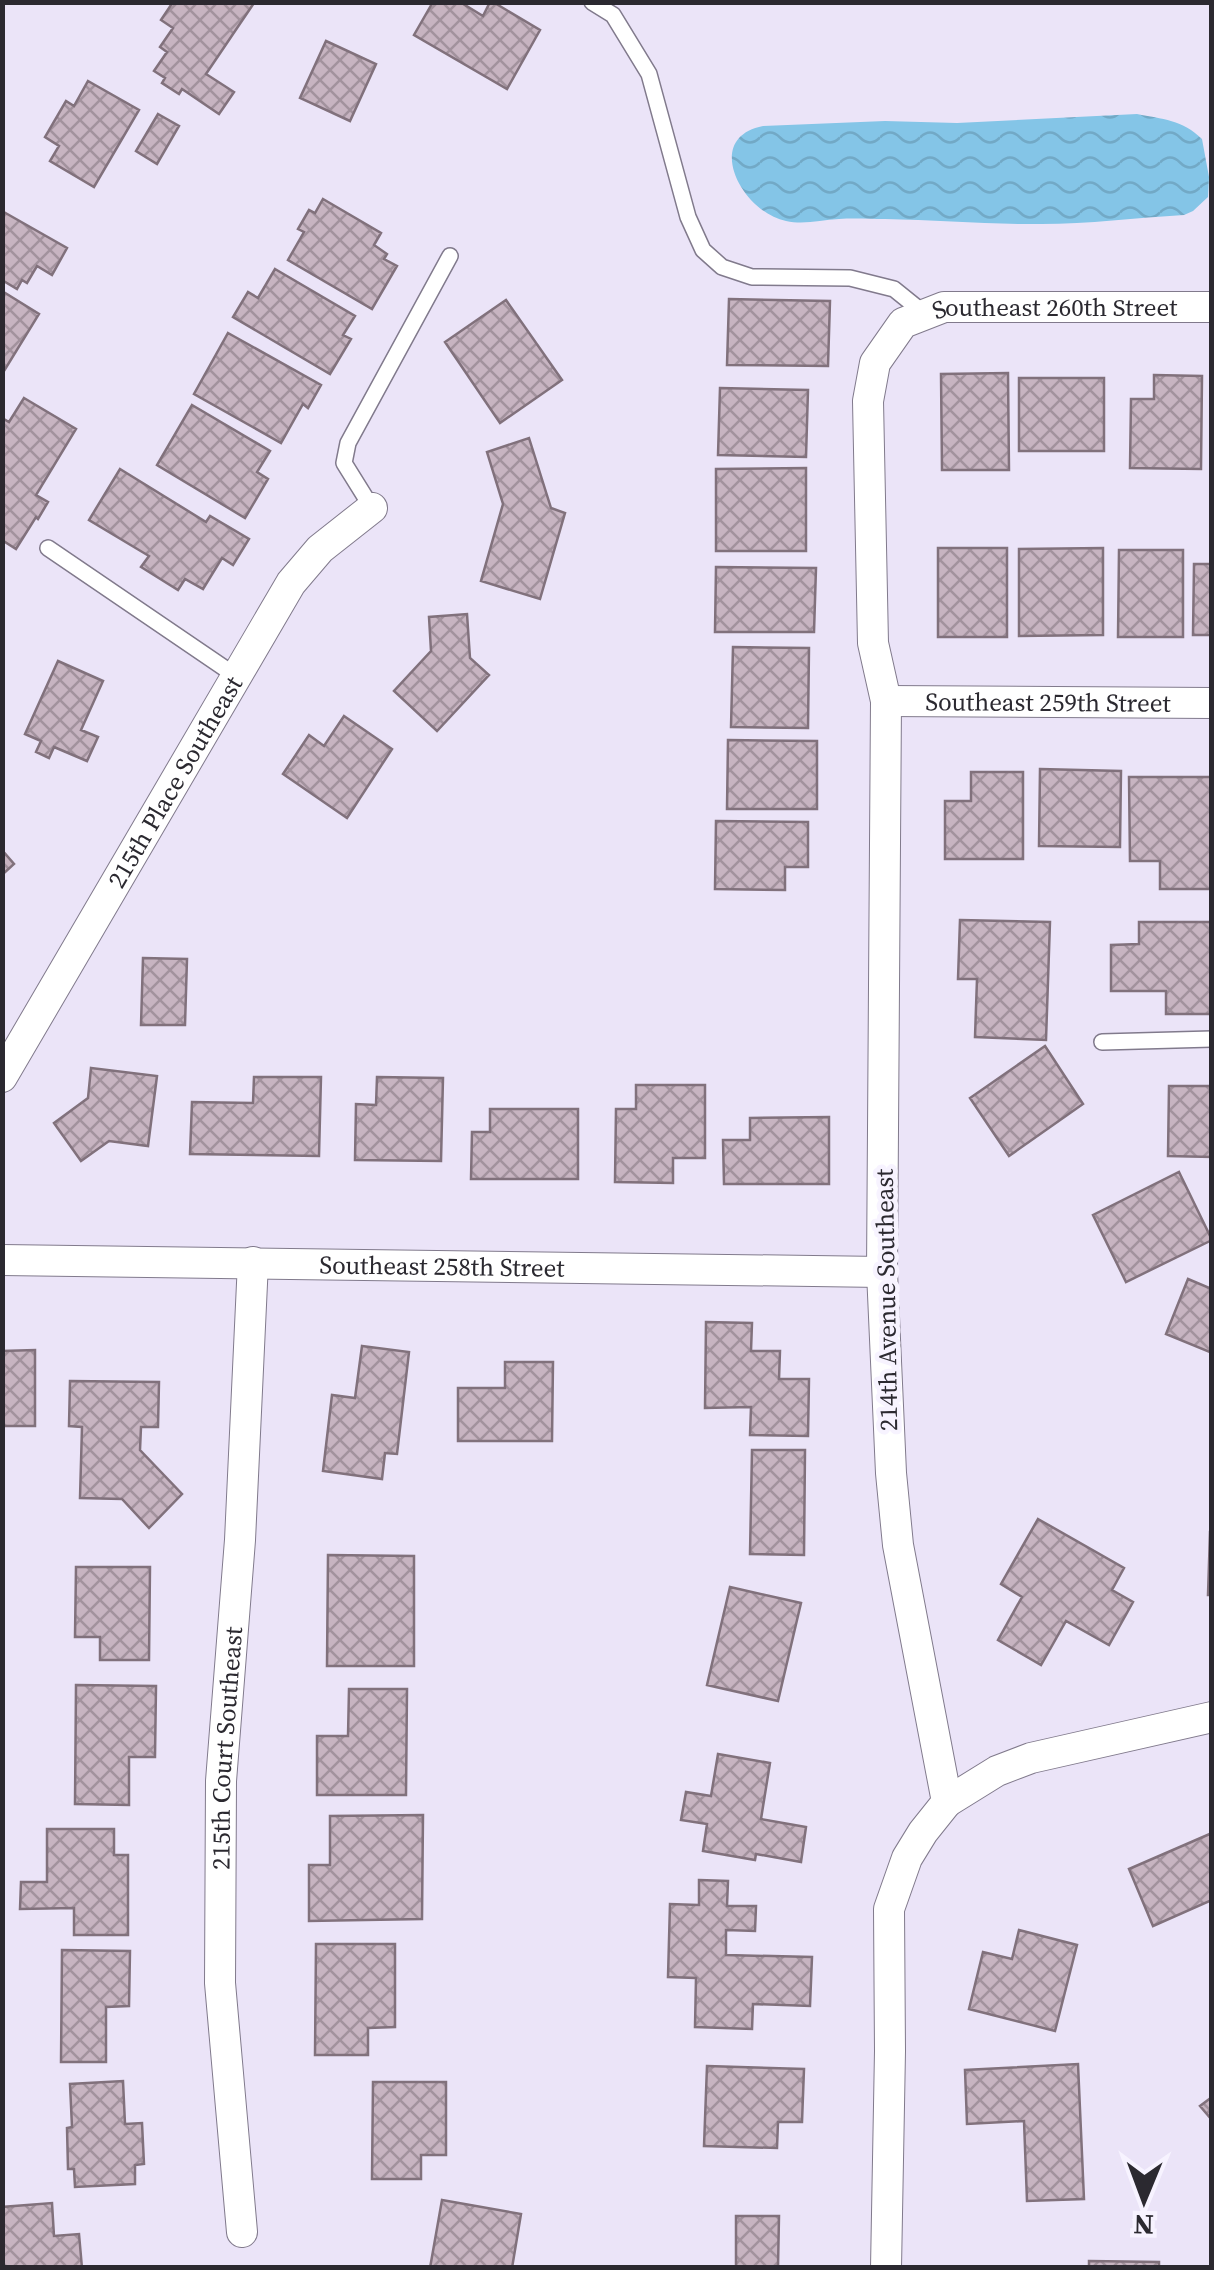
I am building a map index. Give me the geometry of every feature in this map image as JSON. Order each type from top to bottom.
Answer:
[{"type":"street","name":"Southeast 260th Street","points":[[914,319],[944,307],[1212,307]]},
{"type":"street","name":"214th Avenue Southeast","points":[[914,319],[875,363],[868,400],[874,643],[886,700],[882,1272],[898,1545],[946,1802]]},
{"type":"street","name":"215th Place Southeast","points":[[2,1077],[291,583],[320,549],[372,508]]},
{"type":"street","name":"Southeast 259th Street","points":[[886,700],[1212,703]]},
{"type":"street","name":"Southeast 258th Street","points":[[2,1260],[882,1272]]},
{"type":"street","name":"215th Court Southeast","points":[[242,2232],[220,1983],[220,1799],[240,1540],[253,1262]]},
{"type":"street","points":[[886,2268],[889,1909],[907,1858],[946,1802],[998,1771],[1030,1758],[1212,1717]]},
{"type":"lane","points":[[592,2],[612,15],[649,74],[688,218],[703,250],[722,266],[752,277],[850,278],[894,289],[914,319]]},
{"type":"lane","points":[[372,508],[344,463],[348,444],[450,256]]},
{"type":"lane","points":[[48,548],[236,676]]},
{"type":"lane","points":[[1102,1042],[1212,1039]]},
{"type":"water","points":[[1137,114],[1180,124],[1202,139],[1209,177],[1208,197],[1193,211],[1184,215],[1050,224],[856,219],[793,222],[770,215],[755,204],[735,175],[732,159],[735,145],[745,133],[763,126],[885,121],[957,123]]},
{"type":"building","points":[[173,2],[254,3],[206,74],[234,92],[219,114],[182,89],[179,94],[162,83],[165,78],[154,71],[167,52],[160,47],[173,28],[161,20]]},
{"type":"building","points":[[433,2],[460,2],[483,16],[493,2],[540,30],[507,89],[414,35]]},
{"type":"building","points":[[326,41],[376,64],[350,121],[300,98]]},
{"type":"building","points":[[88,81],[139,110],[94,187],[50,161],[59,146],[45,137],[66,101],[74,106]]},
{"type":"building","points":[[158,114],[179,126],[157,164],[136,151]]},
{"type":"building","points":[[323,199],[381,233],[374,245],[387,254],[384,259],[397,266],[372,309],[288,260],[304,232],[298,229],[309,210],[315,213]]},
{"type":"building","points":[[2,211],[67,248],[52,275],[37,266],[27,283],[22,280],[17,289],[2,280]]},
{"type":"building","points":[[275,269],[355,316],[343,335],[351,339],[330,374],[233,317],[248,292],[258,298]]},
{"type":"building","points":[[2,291],[39,314],[4,371],[2,371]]},
{"type":"building","points":[[729,299],[830,301],[828,366],[727,365]]},
{"type":"building","points":[[506,300],[562,380],[500,423],[445,342]]},
{"type":"building","points":[[228,333],[321,385],[308,408],[303,404],[281,443],[194,394]]},
{"type":"building","points":[[1008,373],[1009,470],[942,470],[941,374]]},
{"type":"building","points":[[1154,375],[1202,376],[1201,469],[1130,468],[1131,399],[1154,399]]},
{"type":"building","points":[[1019,378],[1104,378],[1104,451],[1019,451]]},
{"type":"building","points":[[720,388],[808,390],[806,457],[718,455]]},
{"type":"building","points":[[24,398],[76,429],[36,495],[48,502],[16,549],[2,540],[2,418],[9,422]]},
{"type":"building","points":[[192,405],[270,451],[257,472],[268,479],[245,518],[157,465]]},
{"type":"building","points":[[529,438],[551,508],[565,513],[540,599],[481,581],[503,504],[487,452]]},
{"type":"building","points":[[806,468],[806,551],[716,551],[716,469]]},
{"type":"building","points":[[120,469],[206,522],[210,516],[249,539],[233,565],[222,558],[203,589],[185,579],[178,590],[141,567],[149,556],[89,520]]},
{"type":"building","points":[[938,548],[1007,548],[1007,637],[938,637]]},
{"type":"building","points":[[1103,548],[1103,635],[1019,636],[1019,549]]},
{"type":"building","points":[[1119,550],[1183,550],[1183,637],[1118,637]]},
{"type":"building","points":[[1194,564],[1212,564],[1212,635],[1193,635]]},
{"type":"building","points":[[716,567],[816,568],[814,632],[715,632]]},
{"type":"building","points":[[467,614],[470,658],[489,675],[437,731],[394,691],[431,651],[429,617]]},
{"type":"building","points":[[733,647],[809,648],[808,728],[731,727]]},
{"type":"building","points":[[58,661],[103,681],[81,730],[98,737],[87,761],[54,747],[49,758],[36,752],[41,741],[25,734]]},
{"type":"building","points":[[344,716],[392,749],[347,818],[283,774],[309,735],[324,746]]},
{"type":"building","points":[[728,740],[817,741],[817,809],[727,809]]},
{"type":"building","points":[[1040,769],[1121,771],[1120,847],[1039,846]]},
{"type":"building","points":[[971,772],[1023,772],[1023,859],[945,859],[945,801],[971,801]]},
{"type":"building","points":[[1129,777],[1212,777],[1212,889],[1160,889],[1160,861],[1130,861]]},
{"type":"building","points":[[716,821],[808,822],[808,867],[785,867],[785,890],[715,889]]},
{"type":"building","points":[[2,850],[14,864],[2,875]]},
{"type":"building","points":[[960,920],[1050,922],[1046,1040],[975,1037],[977,979],[958,979]]},
{"type":"building","points":[[1139,922],[1212,922],[1212,1014],[1166,1014],[1166,991],[1111,991],[1111,945],[1139,944]]},
{"type":"building","points":[[143,958],[187,959],[185,1025],[141,1025]]},
{"type":"building","points":[[1045,1046],[1083,1104],[1009,1156],[970,1098]]},
{"type":"building","points":[[91,1068],[157,1076],[148,1146],[109,1141],[81,1161],[54,1123],[88,1098]]},
{"type":"building","points":[[254,1077],[321,1077],[319,1156],[190,1154],[192,1102],[253,1103]]},
{"type":"building","points":[[377,1077],[443,1078],[441,1161],[355,1160],[356,1104],[376,1105]]},
{"type":"building","points":[[636,1085],[705,1085],[705,1158],[673,1158],[673,1183],[615,1182],[616,1109],[636,1109]]},
{"type":"building","points":[[1169,1086],[1212,1086],[1212,1157],[1168,1156]]},
{"type":"building","points":[[490,1109],[578,1109],[578,1179],[471,1179],[472,1132],[490,1132]]},
{"type":"building","points":[[829,1117],[829,1184],[724,1184],[723,1140],[750,1140],[750,1118]]},
{"type":"building","points":[[1179,1172],[1212,1240],[1126,1282],[1093,1215]]},
{"type":"building","points":[[1188,1279],[1212,1289],[1212,1353],[1166,1334]]},
{"type":"building","points":[[706,1322],[752,1323],[751,1351],[780,1351],[779,1379],[809,1379],[808,1436],[750,1435],[751,1407],[705,1408]]},
{"type":"building","points":[[362,1346],[409,1352],[397,1454],[385,1453],[382,1479],[323,1471],[332,1395],[355,1398]]},
{"type":"building","points":[[35,1350],[35,1426],[2,1426],[2,1351]]},
{"type":"building","points":[[505,1362],[553,1362],[552,1441],[458,1441],[458,1388],[505,1388]]},
{"type":"building","points":[[70,1381],[159,1382],[158,1427],[141,1427],[140,1450],[182,1494],[149,1528],[122,1499],[80,1498],[82,1427],[69,1426]]},
{"type":"building","points":[[752,1450],[805,1450],[804,1555],[750,1554]]},
{"type":"building","points":[[1038,1519],[1124,1568],[1112,1590],[1133,1602],[1109,1645],[1066,1621],[1041,1665],[998,1640],[1022,1597],[1001,1584]]},
{"type":"building","points":[[1210,1532],[1212,1595],[1208,1595]]},
{"type":"building","points":[[328,1555],[414,1556],[414,1666],[327,1666]]},
{"type":"building","points":[[76,1567],[150,1567],[149,1660],[100,1660],[100,1637],[75,1637]]},
{"type":"building","points":[[730,1587],[801,1603],[778,1701],[707,1685]]},
{"type":"building","points":[[76,1685],[156,1686],[155,1757],[129,1757],[129,1805],[75,1804]]},
{"type":"building","points":[[349,1689],[407,1689],[406,1795],[317,1795],[317,1736],[348,1736]]},
{"type":"building","points":[[718,1754],[770,1763],[761,1819],[806,1827],[801,1862],[756,1854],[755,1860],[703,1851],[707,1824],[681,1820],[686,1792],[711,1796]]},
{"type":"building","points":[[423,1815],[422,1919],[309,1921],[309,1865],[330,1865],[330,1816]]},
{"type":"building","points":[[47,1829],[114,1829],[114,1855],[128,1855],[128,1935],[74,1935],[74,1908],[20,1909],[21,1882],[47,1882]]},
{"type":"building","points":[[1212,1833],[1212,1900],[1153,1926],[1129,1869]]},
{"type":"building","points":[[699,1880],[728,1881],[727,1906],[756,1906],[755,1931],[726,1930],[726,1955],[812,1957],[810,2006],[753,2004],[752,2029],[695,2027],[696,1978],[668,1977],[670,1904],[699,1905]]},
{"type":"building","points":[[1019,1930],[1077,1945],[1055,2031],[969,2009],[983,1952],[1012,1959]]},
{"type":"building","points":[[316,1944],[395,1944],[395,2027],[368,2028],[368,2055],[315,2055]]},
{"type":"building","points":[[62,1950],[130,1951],[129,2006],[106,2007],[106,2062],[61,2062]]},
{"type":"building","points":[[1078,2064],[1084,2199],[1027,2201],[1024,2121],[967,2124],[965,2070]]},
{"type":"building","points":[[707,2066],[804,2069],[802,2122],[778,2122],[777,2148],[704,2146]]},
{"type":"building","points":[[123,2081],[125,2124],[142,2123],[144,2164],[135,2165],[135,2184],[75,2187],[74,2169],[68,2169],[67,2128],[72,2127],[70,2084]]},
{"type":"building","points":[[373,2082],[446,2082],[446,2155],[421,2155],[421,2179],[372,2179]]},
{"type":"building","points":[[1212,2097],[1212,2120],[1200,2106]]},
{"type":"building","points":[[442,2200],[521,2214],[512,2268],[430,2268]]},
{"type":"building","points":[[52,2203],[54,2236],[79,2234],[82,2268],[2,2268],[2,2207]]},
{"type":"building","points":[[736,2216],[779,2216],[778,2268],[714,2268],[736,2266]]},
{"type":"building","points":[[1089,2261],[1159,2262],[1159,2268],[1089,2268]]}]
